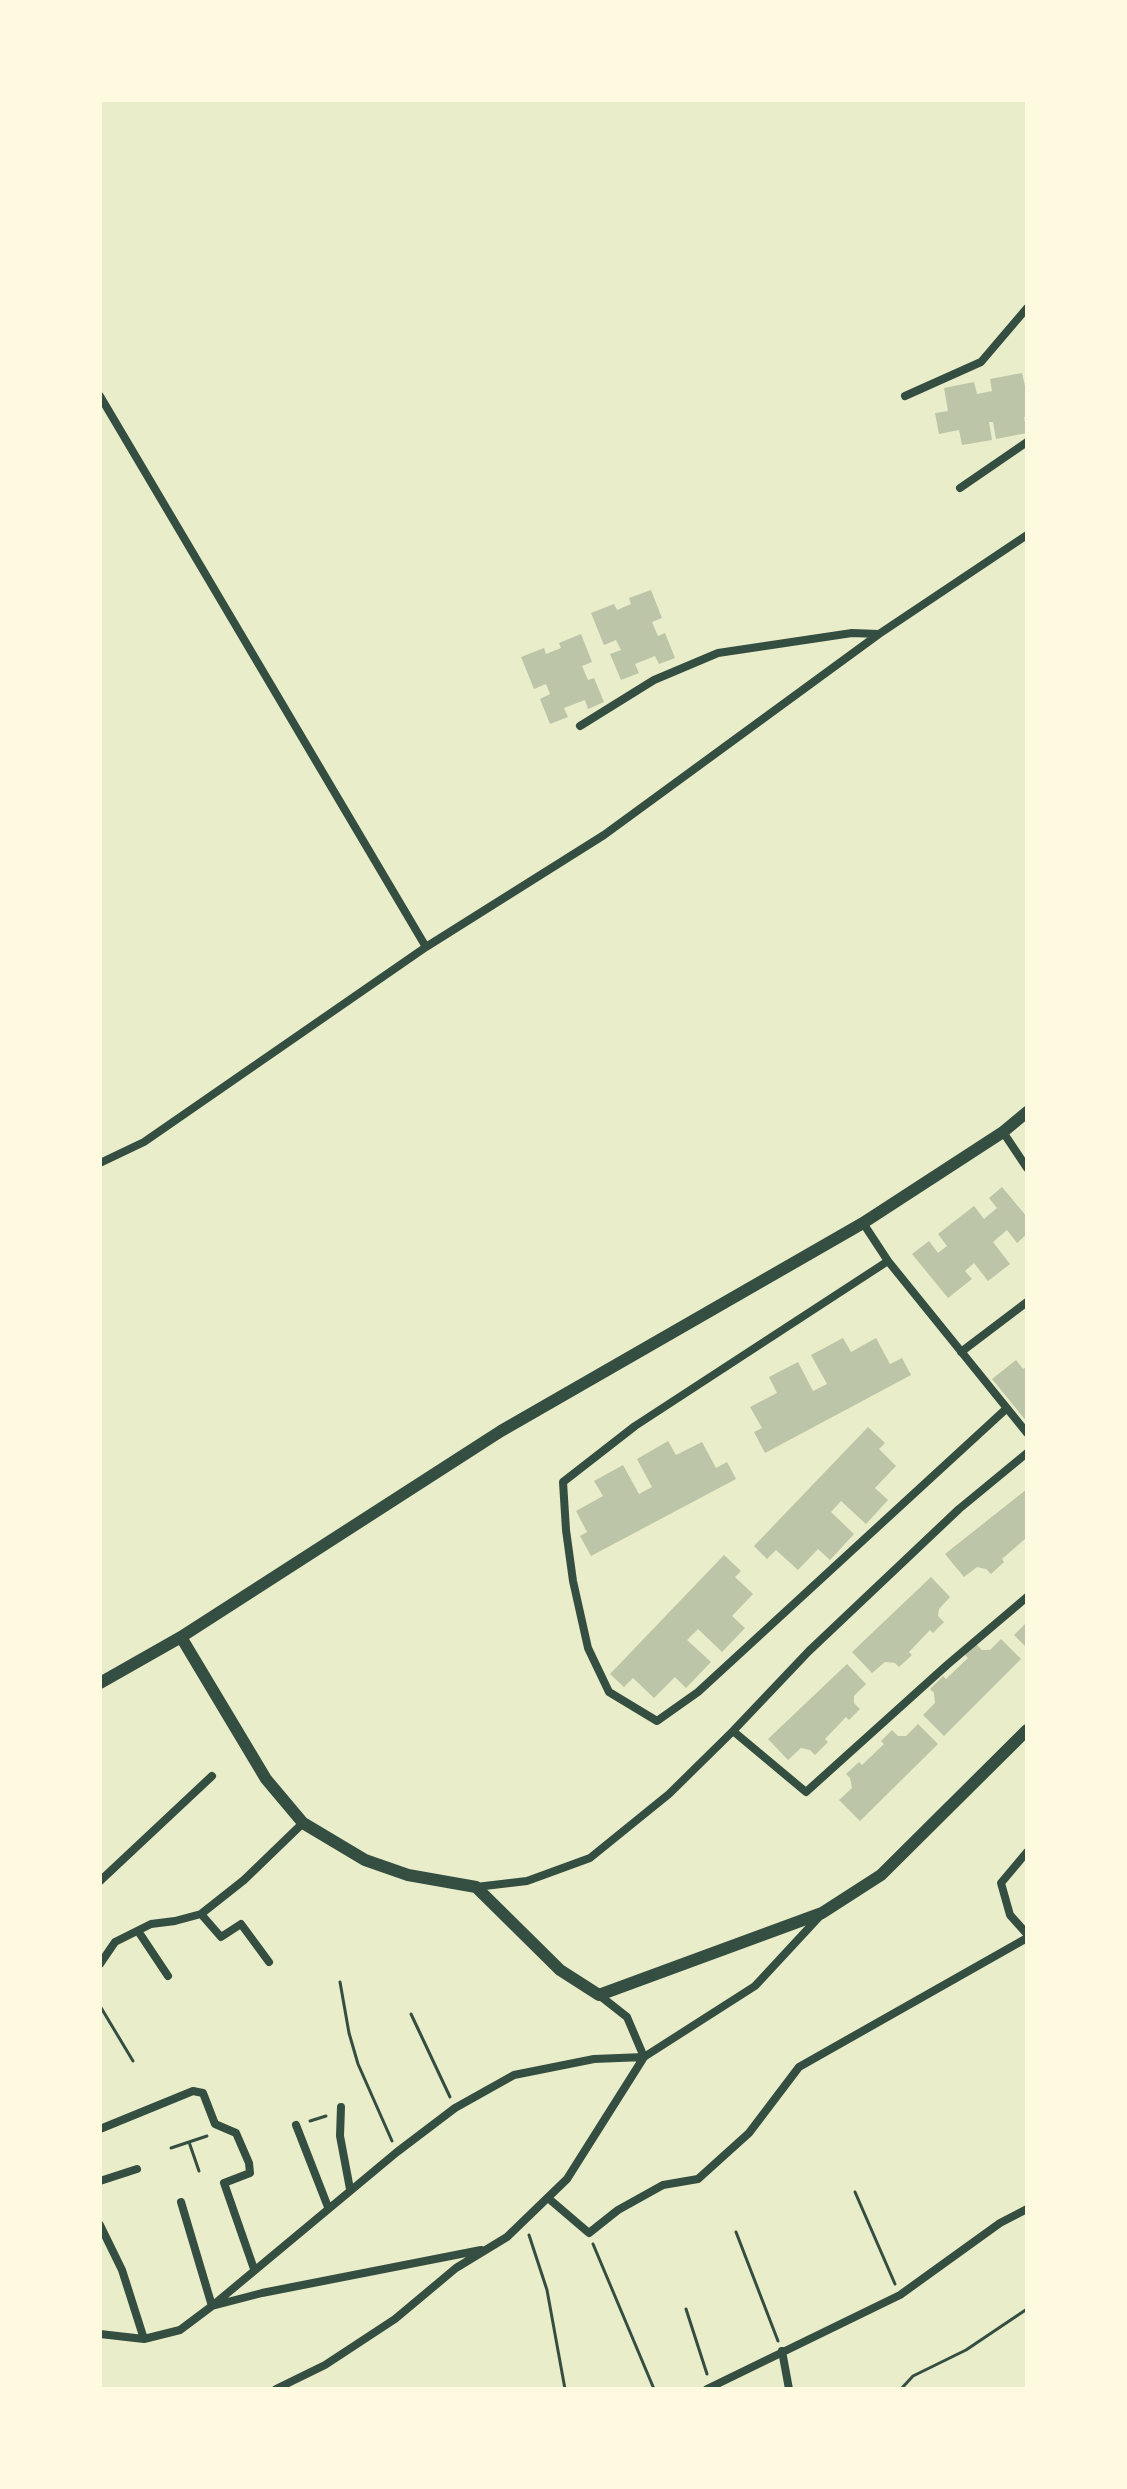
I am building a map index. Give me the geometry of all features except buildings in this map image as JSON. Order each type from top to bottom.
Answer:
[{"type":"street","points":[[905,396],[981,362],[1027,308]]},
{"type":"street","points":[[100,396],[426,947]]},
{"type":"street","points":[[960,488],[1027,442]]},
{"type":"street","points":[[100,1163],[144,1142],[426,947],[604,835],[879,634],[1027,535]]},
{"type":"street","points":[[580,726],[654,680],[718,653],[852,633],[879,634]]},
{"type":"street","points":[[100,1683],[181,1637],[501,1431],[863,1223],[1003,1132],[1027,1112]]},
{"type":"street","points":[[1003,1132],[1027,1168]]},
{"type":"street","points":[[863,1223],[888,1261],[1027,1433]]},
{"type":"street","points":[[888,1261],[635,1426],[563,1482],[573,1581],[588,1648],[609,1692],[657,1721],[698,1692],[1006,1409]]},
{"type":"street","points":[[961,1352],[1027,1302]]},
{"type":"street","points":[[181,1637],[266,1779],[303,1823],[365,1860],[408,1875],[476,1887],[527,1881],[590,1858],[669,1794],[809,1651],[959,1509],[1027,1453]]},
{"type":"street","points":[[733,1731],[806,1792],[1027,1597]]},
{"type":"street","points":[[599,1995],[822,1913],[881,1875],[1027,1730]]},
{"type":"street","points":[[100,1881],[212,1776]]},
{"type":"street","points":[[100,1964],[115,1942],[151,1924],[201,1914],[244,1880],[303,1823]]},
{"type":"street","points":[[548,2198],[589,2233],[618,2210],[663,2185],[698,2179],[749,2133],[799,2067],[1027,1936],[1010,1915],[1001,1883],[1027,1852]]},
{"type":"street","points":[[476,1887],[560,1970],[627,2017],[644,2057]]},
{"type":"street","points":[[276,2389],[325,2365],[395,2319],[456,2268],[507,2237],[567,2179],[644,2057],[755,1986],[822,1913]]},
{"type":"street","points":[[201,1914],[221,1937],[241,1924],[269,1962]]},
{"type":"street","points":[[138,1931],[168,1976]]},
{"type":"street","points":[[100,2334],[144,2339],[180,2330],[397,2152],[455,2108],[514,2075],[594,2059],[644,2057]]},
{"type":"street","points":[[100,2129],[198,2090],[203,2093],[215,2124],[239,2137],[250,2170],[224,2183],[254,2269]]},
{"type":"street","points":[[341,2109],[340,2136],[350,2189]]},
{"type":"street","points":[[296,2125],[328,2207]]},
{"type":"street","points":[[100,2181],[137,2169]]},
{"type":"street","points":[[181,2202],[212,2306]]},
{"type":"street","points":[[709,2388],[900,2295],[1000,2223],[1027,2209]]},
{"type":"street","points":[[100,2225],[122,2270],[144,2339]]},
{"type":"street","points":[[212,2306],[262,2293],[490,2248]]},
{"type":"street","points":[[782,2351],[789,2389]]},
{"type":"path","points":[[340,1982],[358,2064],[397,2152]]},
{"type":"path","points":[[100,2006],[133,2061]]},
{"type":"path","points":[[411,2014],[455,2108]]},
{"type":"path","points":[[296,2125],[341,2109]]},
{"type":"path","points":[[171,2148],[225,2129]]},
{"type":"path","points":[[189,2142],[199,2171]]},
{"type":"path","points":[[855,2192],[900,2295]]},
{"type":"path","points":[[525,2220],[547,2290],[565,2389]]},
{"type":"path","points":[[736,2232],[782,2351]]},
{"type":"path","points":[[589,2233],[654,2389]]},
{"type":"path","points":[[686,2309],[709,2388]]},
{"type":"path","points":[[901,2389],[913,2376],[966,2350],[1027,2309]]}]
